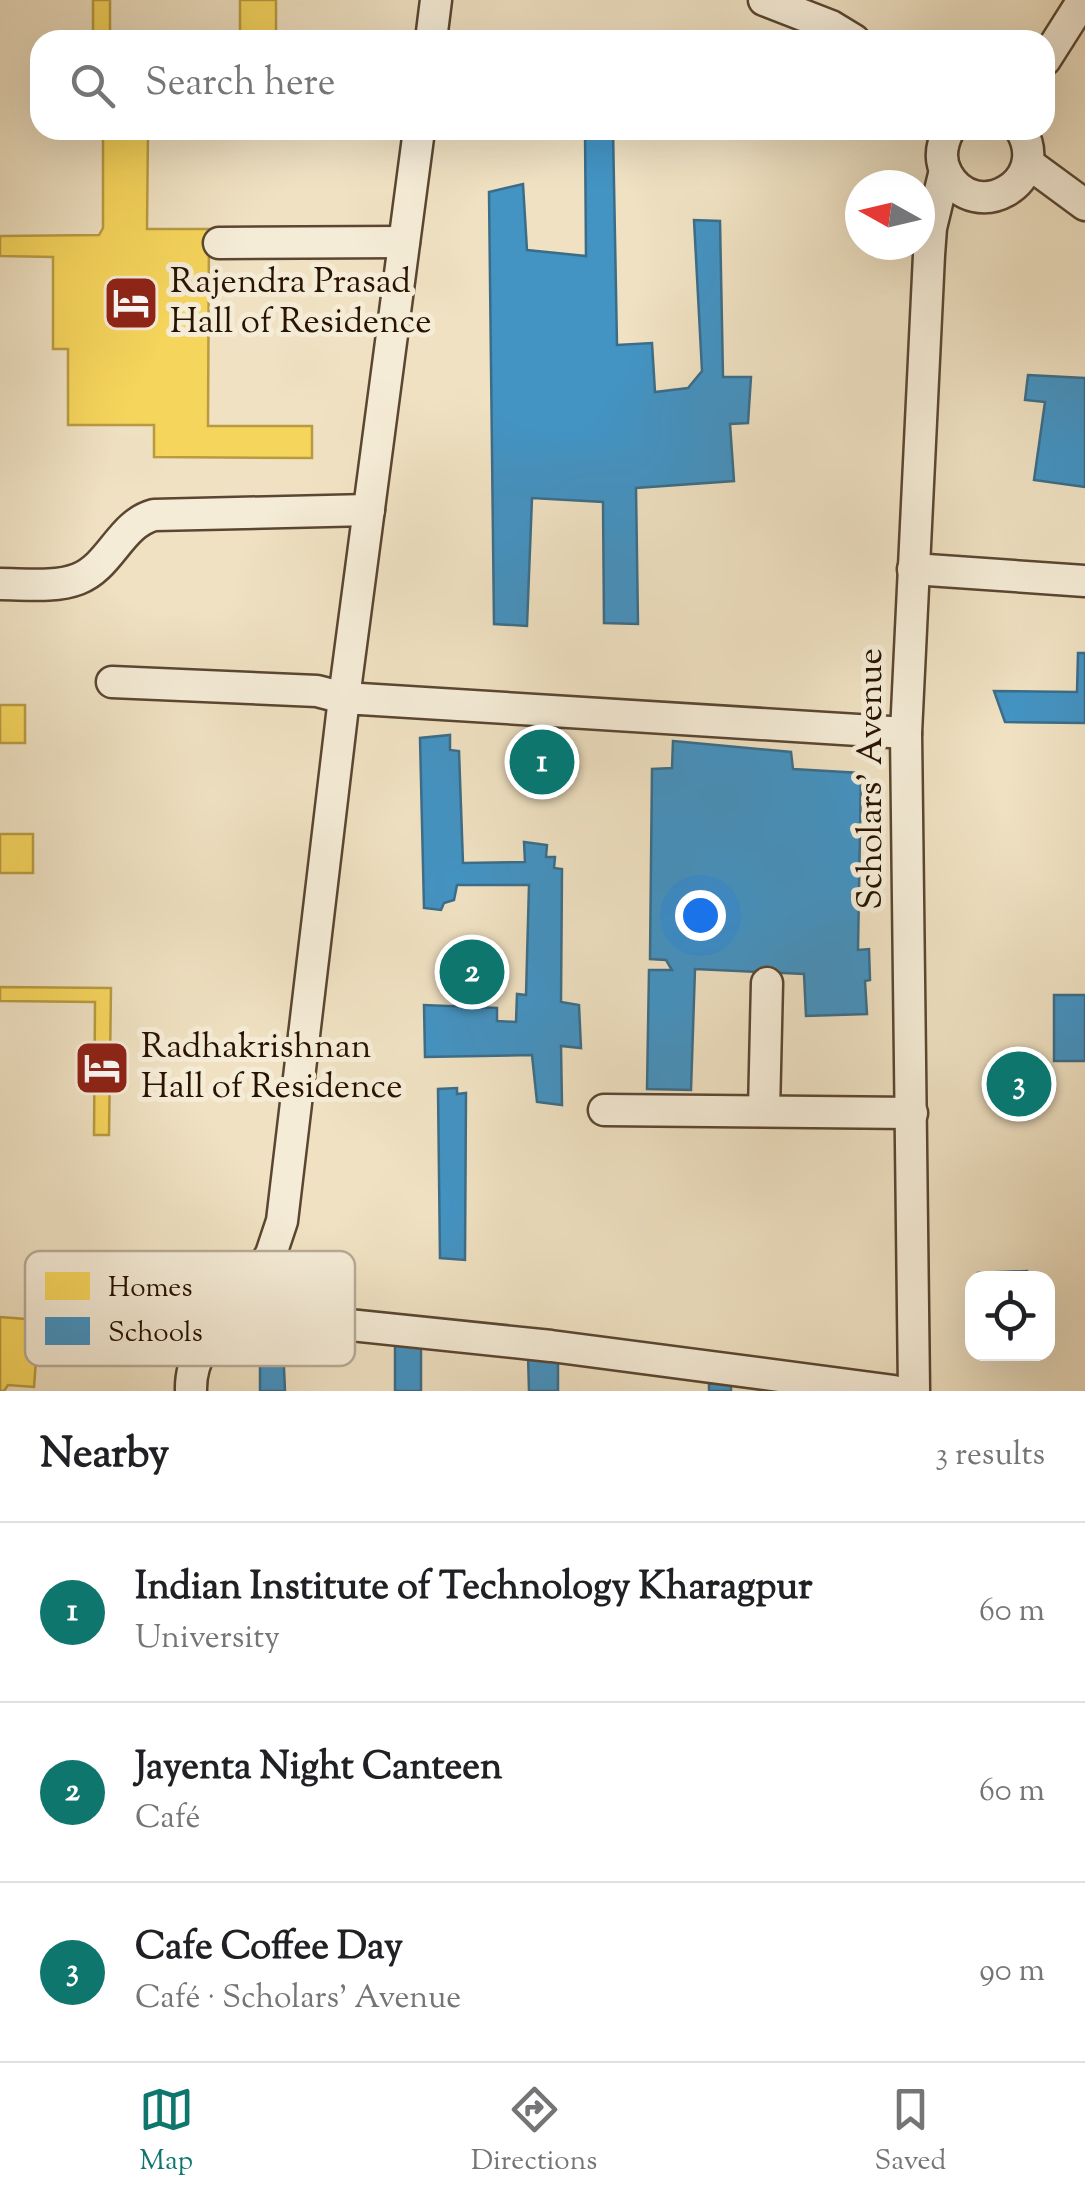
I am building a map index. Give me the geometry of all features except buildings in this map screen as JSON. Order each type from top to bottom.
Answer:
[{"type":"street","points":[[432,30],[436,0]]},
{"type":"street","points":[[1055,44],[1083,0]]},
{"type":"street","points":[[769,3],[793,30]]},
{"type":"street","points":[[769,3],[837,30]]},
{"type":"street","points":[[272,1251],[282,1222],[344,698],[418,140]]},
{"type":"street","name":"Scholars' Avenue","points":[[914,1391],[906,733],[928,256],[944,170],[942,140]]},
{"type":"street","points":[[944,170],[962,191],[989,198],[1014,186],[1028,163],[1026,140]]},
{"type":"street","points":[[1028,163],[1085,205]]},
{"type":"street","points":[[219,243],[404,242]]},
{"type":"street","points":[[0,584],[66,583],[80,578],[110,556],[132,526],[154,515],[369,510]]},
{"type":"street","points":[[913,569],[1085,581]]},
{"type":"street","points":[[112,682],[317,691],[344,698],[906,733]]},
{"type":"street","points":[[764,1111],[767,983]]},
{"type":"street","points":[[604,1110],[912,1114]]},
{"type":"street","points":[[355,1325],[894,1391]]},
{"type":"street","points":[[190,1391],[193,1366]]},
{"type":"place","name":"Rajendra Prasad Hall of Residence","points":[[131,303]]},
{"type":"place","name":"Indian Institute of Technology Kharagpur","points":[[542,762]]},
{"type":"place","name":"Jayenta Night Canteen","points":[[472,972]]},
{"type":"place","name":"Radhakrishnan Hall of Residence","points":[[102,1068]]},
{"type":"place","name":"Cafe Coffee Day","points":[[1019,1084]]}]
